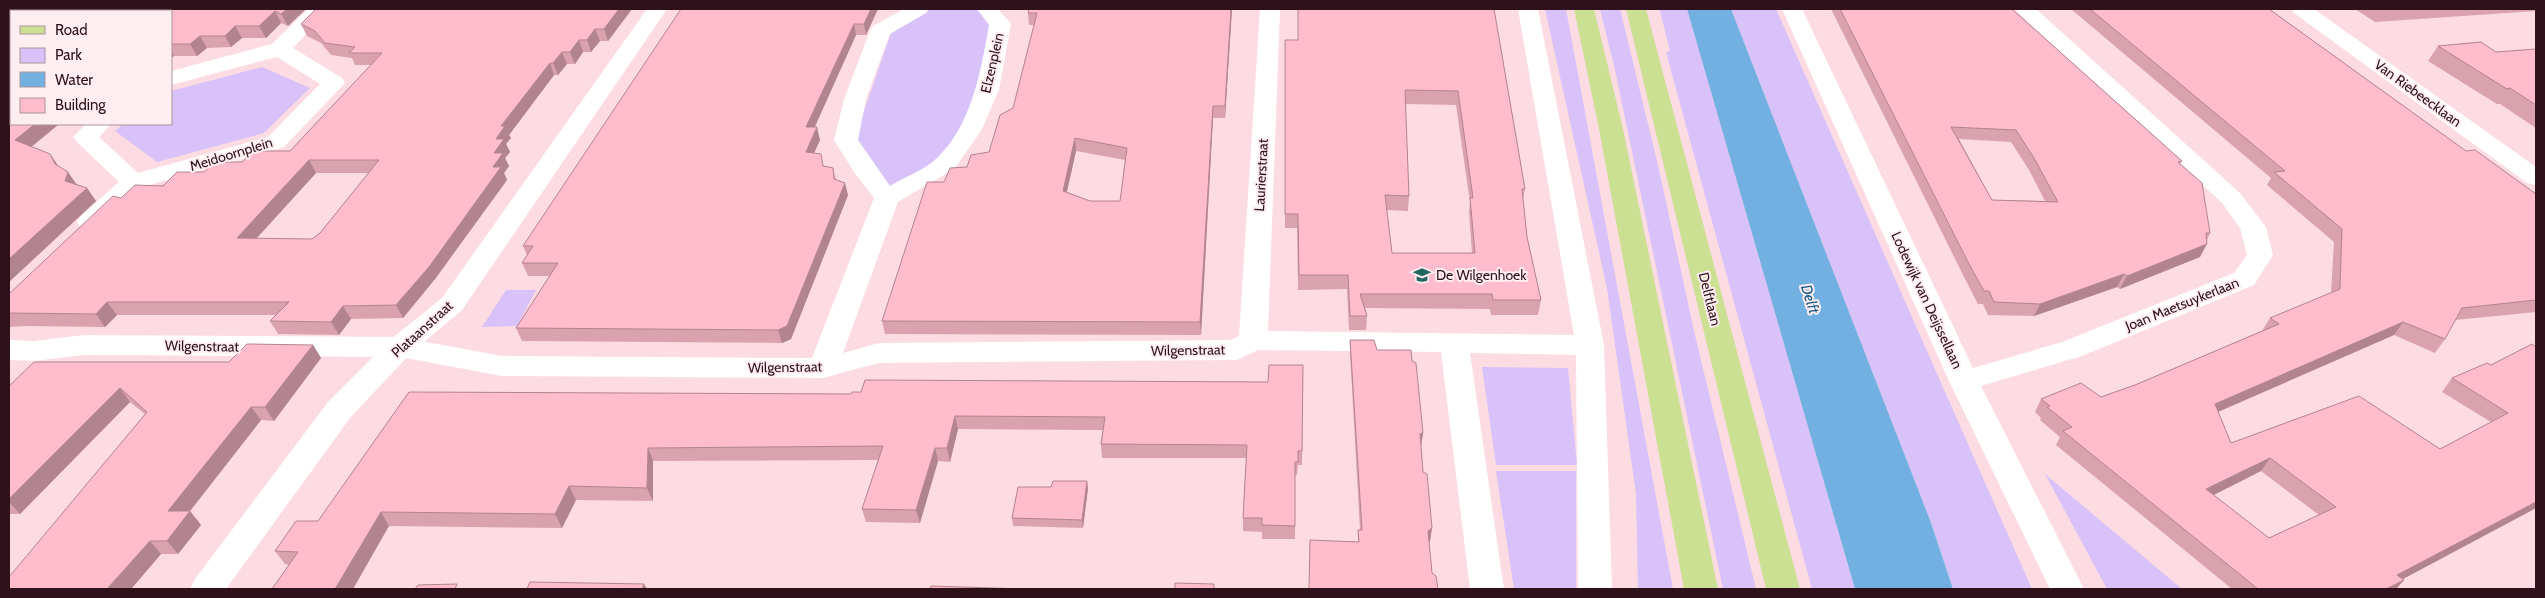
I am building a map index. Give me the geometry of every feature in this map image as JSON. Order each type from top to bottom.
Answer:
[{"type":"main road","points":[[1584,9],[1613,139],[1701,589]]},
{"type":"main road","name":"Delftlaan","points":[[1636,9],[1783,589]]},
{"type":"street","points":[[172,78],[280,49],[320,9]]},
{"type":"street","name":"Plataanstraat","points":[[207,589],[339,410],[400,347],[452,304],[657,9]]},
{"type":"street","points":[[823,368],[887,198],[866,172],[846,140],[855,99],[881,32],[919,9]]},
{"type":"street","name":"Elzenplein","points":[[887,198],[945,164],[969,131],[988,90],[1000,24],[987,9]]},
{"type":"street","name":"Laurierstraat","points":[[1253,340],[1270,9]]},
{"type":"street","points":[[1528,9],[1590,345],[1594,589]]},
{"type":"street","name":"Lodewijk van Deijssellaan","points":[[1792,9],[1964,381],[2067,589]]},
{"type":"street","name":"Joan Maetsuykerlaan","points":[[1964,381],[2072,350],[2244,279],[2260,255],[2254,227],[2231,198],[2024,9]]},
{"type":"street","name":"Van Riebeecklaan","points":[[2301,9],[2536,178]]},
{"type":"street","name":"Meidoornplein","points":[[71,241],[132,182],[276,142],[334,83],[280,49]]},
{"type":"street","points":[[98,125],[85,136],[132,182]]},
{"type":"street","name":"Wilgenstraat","points":[[9,350],[34,351],[84,344],[400,347],[502,366],[823,368],[879,353],[1237,350],[1253,340],[1590,345]]},
{"type":"street","points":[[1454,344],[1487,589]]},
{"type":"green space","points":[[927,9],[980,9],[994,29],[970,118],[940,162],[887,198],[855,137],[891,33]]},
{"type":"green space","points":[[1545,9],[1566,9],[1673,589],[1638,589],[1636,494],[1607,288]]},
{"type":"green space","points":[[1600,9],[1620,9],[1756,589],[1723,589],[1615,70]]},
{"type":"green space","points":[[1656,9],[1687,9],[1855,589],[1812,589],[1666,52],[1670,51],[1660,11]]},
{"type":"green space","points":[[1731,9],[1776,9],[2032,589],[1953,589],[1930,520]]},
{"type":"green space","points":[[262,67],[310,88],[264,133],[157,162],[115,131],[122,125],[172,125],[172,91]]},
{"type":"green space","points":[[506,290],[536,290],[517,326],[482,327]]},
{"type":"green space","points":[[1482,367],[1568,368],[1577,465],[1496,465]]},
{"type":"green space","points":[[1496,471],[1576,471],[1576,589],[1514,589]]},
{"type":"green space","points":[[2045,474],[2182,589],[2107,589]]},
{"type":"water","name":"Delft","points":[[1687,9],[1731,9],[1930,520],[1953,589],[1855,589]]},
{"type":"building","points":[[9,9],[287,9],[281,14],[275,11],[259,26],[235,26],[225,36],[200,36],[190,44],[172,44],[172,10],[10,10],[10,125],[34,125],[15,140],[50,154],[55,164],[68,172],[65,181],[87,188],[9,259]]},
{"type":"building","points":[[316,9],[619,9],[604,29],[595,29],[587,40],[579,40],[570,52],[562,52],[553,63],[550,63],[501,126],[505,126],[496,139],[504,139],[494,153],[503,153],[493,167],[501,167],[429,267],[396,305],[343,306],[331,322],[270,321],[289,302],[107,302],[96,314],[9,313],[9,294],[113,196],[121,198],[135,185],[163,186],[177,172],[204,172],[215,162],[242,162],[254,151],[290,151],[382,53],[349,53],[355,47],[325,43],[315,31],[301,24]],"holes":[[[309,160],[379,160],[320,233],[312,239],[237,238]]]},
{"type":"building","points":[[681,9],[871,9],[864,24],[854,24],[806,127],[817,127],[806,152],[821,154],[823,166],[833,168],[834,179],[845,183],[787,326],[778,330],[516,328],[558,263],[522,263],[533,246],[523,246]]},
{"type":"building","points":[[1029,9],[1231,9],[1225,106],[1213,106],[1200,322],[882,321],[927,182],[944,182],[950,168],[967,167],[971,155],[989,152],[1000,115],[1013,108],[1037,13],[1028,13]],"holes":[[[1075,138],[1127,148],[1120,201],[1090,201],[1063,191]]]},
{"type":"building","points":[[1298,9],[1494,9],[1525,189],[1522,189],[1527,237],[1541,300],[1493,300],[1492,294],[1360,294],[1367,316],[1350,316],[1348,275],[1299,275],[1298,214],[1285,214],[1285,40],[1298,40]],"holes":[[[1405,90],[1458,91],[1473,198],[1470,198],[1475,253],[1392,253],[1385,195],[1409,196]]]},
{"type":"building","points":[[1840,9],[2012,9],[2182,161],[2178,162],[2202,183],[2210,233],[2206,233],[2207,244],[2127,276],[2124,274],[2040,304],[1994,302],[1989,291],[1984,291]],"holes":[[[1951,127],[2016,130],[2034,158],[2058,202],[1992,200]]]},
{"type":"building","points":[[2090,9],[2269,9],[2466,151],[2475,150],[2536,194],[2536,300],[2462,308],[2445,339],[2403,322],[2215,404],[2231,443],[2359,396],[2440,449],[2508,413],[2452,378],[2487,363],[2491,365],[2532,344],[2536,347],[2536,502],[2397,575],[2404,580],[2386,589],[2258,589],[2063,431],[2072,427],[2047,407],[2050,406],[2041,399],[2081,383],[2101,397],[2135,385],[2279,324],[2270,318],[2340,289],[2342,229],[2274,172],[2285,171]],"holes":[[[2270,458],[2336,507],[2269,538],[2206,489]]]},
{"type":"building","points":[[2481,42],[2496,52],[2536,49],[2536,105],[2438,46]]},
{"type":"building","points":[[1350,340],[1374,340],[1377,350],[1411,350],[1412,361],[1416,363],[1423,433],[1420,434],[1423,472],[1427,474],[1432,528],[1428,531],[1432,573],[1436,576],[1438,589],[1309,589],[1310,540],[1359,542],[1358,530],[1362,530]]},
{"type":"building","points":[[247,344],[313,345],[265,407],[251,407],[168,511],[190,511],[167,541],[150,541],[107,589],[9,589],[9,577],[147,412],[120,388],[9,499],[9,386],[34,362],[229,362]]},
{"type":"building","points":[[1269,365],[1303,365],[1302,451],[1298,451],[1298,462],[1295,462],[1295,526],[1262,525],[1262,518],[1243,518],[1247,445],[1101,444],[1105,417],[955,416],[947,448],[935,448],[916,510],[862,509],[883,446],[648,448],[647,488],[569,486],[555,514],[381,512],[335,589],[272,589],[298,552],[275,551],[296,521],[318,521],[409,392],[851,394],[852,392],[861,392],[865,380],[1268,382]]},
{"type":"building","points":[[1053,481],[1087,481],[1082,520],[1012,518],[1018,487],[1051,487]]},
{"type":"building","points":[[530,582],[644,584],[642,589],[527,589]]},
{"type":"building","points":[[1175,583],[1214,584],[1214,589],[1175,589]]},
{"type":"building","points":[[457,584],[455,589],[415,589],[418,585]]},
{"type":"building","points":[[931,586],[1024,589],[930,589]]},
{"type":"place","name":"De Wilgenhoek","points":[[1422,275]]}]
